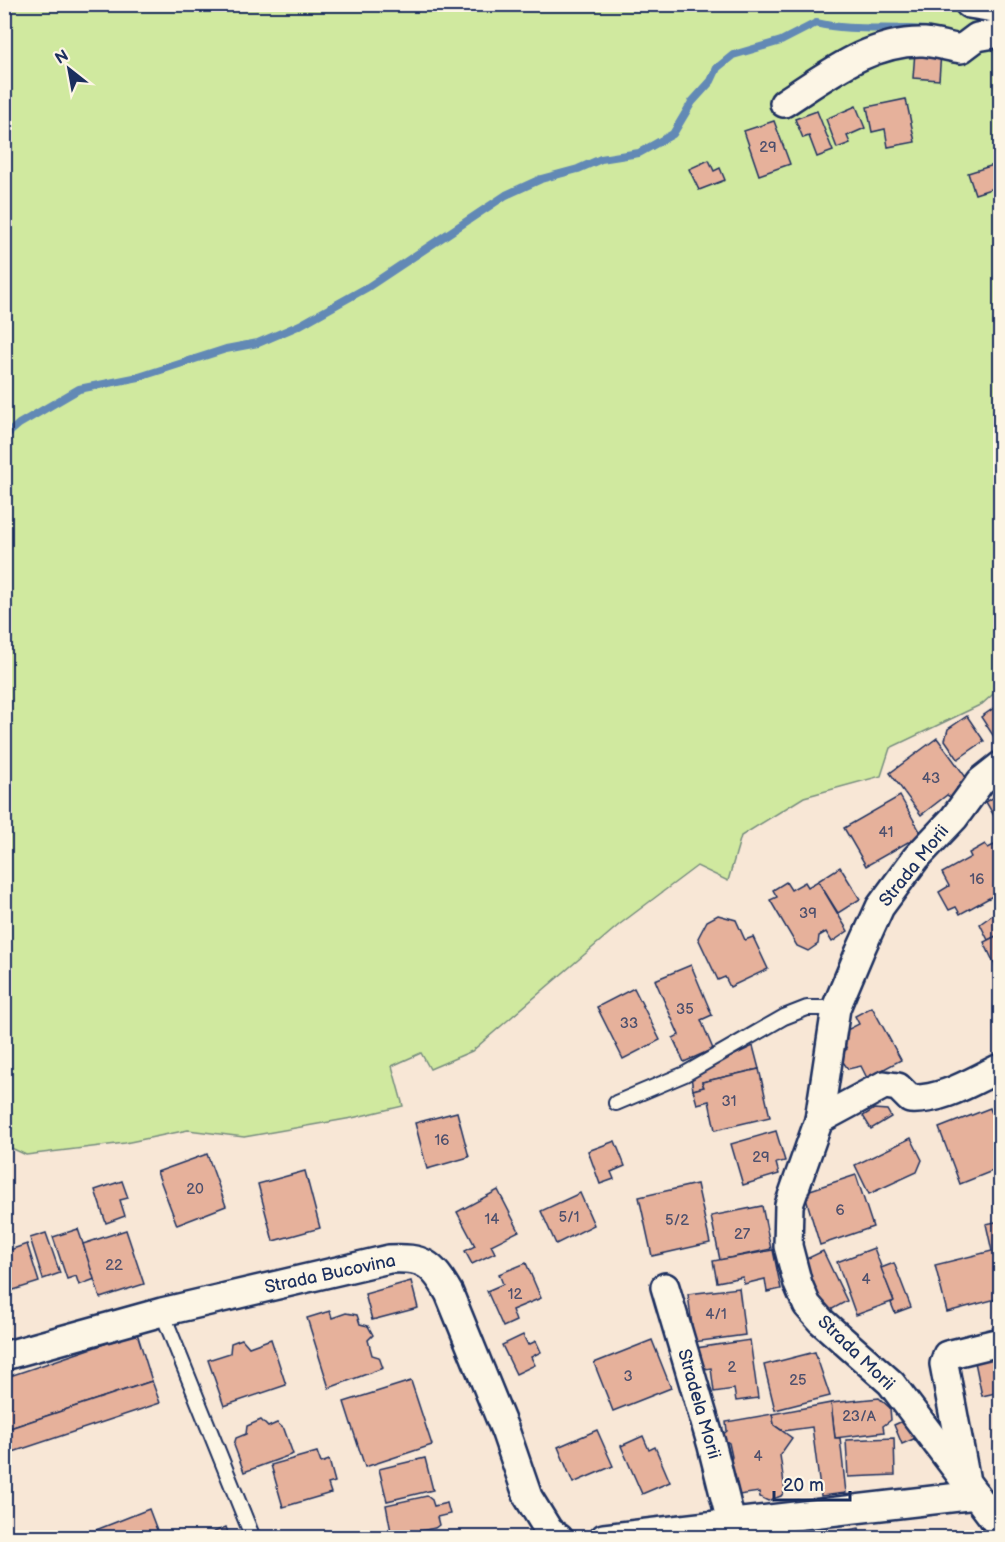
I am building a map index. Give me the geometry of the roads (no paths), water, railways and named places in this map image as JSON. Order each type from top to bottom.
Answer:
[{"type":"street","points":[[969,4],[1000,9]]},
{"type":"street","points":[[784,103],[850,60],[888,46],[923,42],[961,49],[978,37],[1000,33]]},
{"type":"street","name":"Strada Morii","points":[[1000,766],[981,781],[954,818],[916,858],[880,907],[836,1008],[819,1120],[789,1205],[788,1246],[798,1284],[807,1305],[821,1321],[891,1383],[1000,1527]]},
{"type":"street","points":[[819,1120],[884,1085],[898,1086],[910,1099],[920,1100],[940,1096],[1000,1068]]},
{"type":"street","name":"Strada Bucovina","points":[[4,1356],[162,1312],[389,1259],[423,1260],[449,1293],[506,1433],[528,1497],[549,1531],[559,1538]]},
{"type":"street","name":"Stradela Morii","points":[[665,1287],[712,1446],[731,1522]]},
{"type":"street","points":[[604,1538],[971,1489],[944,1364],[947,1355],[955,1351],[1000,1342]]},
{"type":"lane","points":[[616,1103],[685,1074],[784,1017],[807,1008],[836,1008]]},
{"type":"lane","points":[[162,1312],[253,1538]]},
{"type":"waterway","points":[[4,437],[19,424],[79,389],[139,377],[226,349],[258,343],[300,325],[368,287],[506,195],[541,179],[578,169],[601,159],[639,153],[673,134],[692,102],[711,81],[717,68],[733,55],[781,41],[816,23],[857,28],[927,30]]}]
